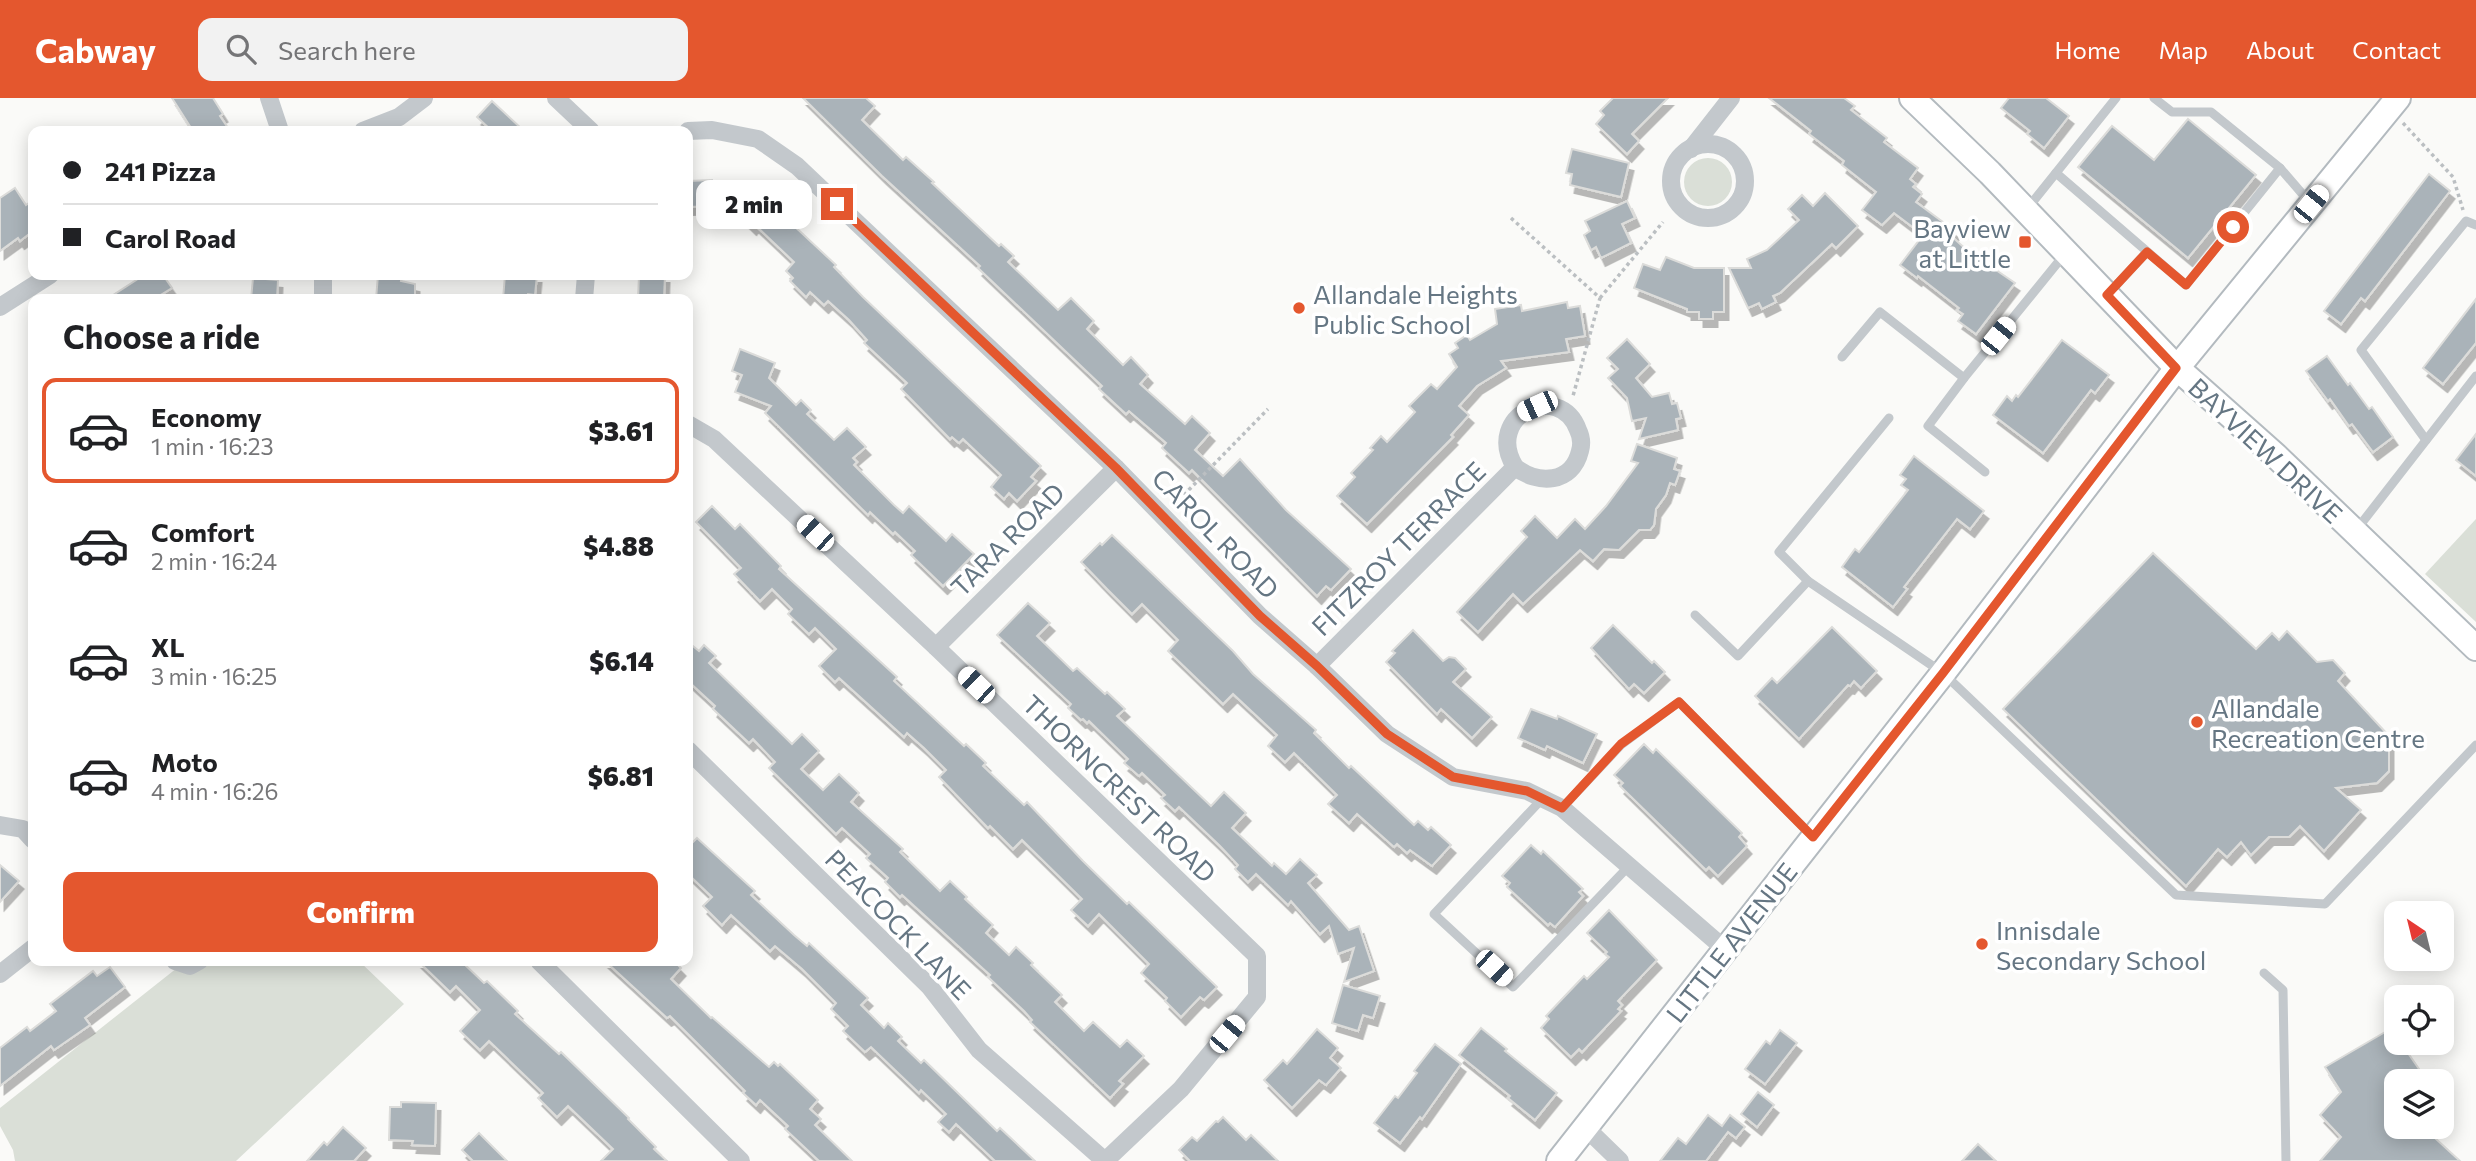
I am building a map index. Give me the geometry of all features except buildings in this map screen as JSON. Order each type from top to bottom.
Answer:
[{"type":"street","points":[[269,98],[277,126]]},
{"type":"street","points":[[376,126],[399,117],[424,98]]},
{"type":"street","points":[[556,98],[586,126]]},
{"type":"street","points":[[1691,149],[1714,145],[1726,149],[1742,166],[1745,178],[1740,201],[1721,216],[1709,218],[1686,211],[1677,202],[1672,191],[1671,178],[1674,166],[1681,156],[1691,149],[1731,98]]},
{"type":"street","name":"BAYVIEW DRIVE","points":[[1912,98],[2026,210],[2176,368],[2276,456],[2476,648]]},
{"type":"street","name":"LITTLE AVENUE","points":[[1559,1161],[1943,673],[2176,368],[2393,102]]},
{"type":"street","name":"CAROL ROAD","points":[[693,131],[712,130],[758,139],[797,166],[1116,468],[1260,616],[1317,666],[1387,734],[1453,777],[1527,791],[1562,808],[1726,950]]},
{"type":"street","points":[[0,307],[42,280]]},
{"type":"street","name":"FITZROY TERRACE","points":[[1537,406],[1551,406],[1568,414],[1576,423],[1581,437],[1580,452],[1572,468],[1559,477],[1542,480],[1527,476],[1516,467],[1509,457],[1506,441],[1511,424],[1521,413],[1537,406]]},
{"type":"street","name":"THORNCREST ROAD","points":[[693,427],[714,439],[936,647],[1257,956],[1257,997],[1181,1089],[1105,1161]]},
{"type":"street","name":"FITZROY TERRACE","points":[[1317,666],[1516,467]]},
{"type":"street","name":"TARA ROAD","points":[[936,647],[1116,468]]},
{"type":"street","name":"PEACOCK LANE","points":[[693,755],[929,986],[979,1050],[1105,1161]]},
{"type":"street","points":[[0,825],[23,829],[28,834]]},
{"type":"street","points":[[0,974],[28,952]]},
{"type":"street","points":[[544,966],[741,1161]]},
{"type":"street","points":[[1585,1126],[1620,1161]]},
{"type":"lane","points":[[2026,210],[2116,98]]},
{"type":"lane","points":[[2154,98],[2172,112],[2211,112],[2280,168],[2311,204]]},
{"type":"lane","points":[[2056,173],[2186,285],[2280,168]]},
{"type":"lane","points":[[2426,440],[2361,350],[2466,221],[2476,225]]},
{"type":"lane","points":[[2107,295],[2147,252]]},
{"type":"lane","points":[[1985,472],[1928,426],[1964,377],[2066,253]]},
{"type":"lane","points":[[1842,357],[1880,312],[1964,377]]},
{"type":"lane","points":[[2355,532],[2476,376]]},
{"type":"lane","points":[[1889,418],[1779,552],[1808,582],[1943,673],[2176,895],[2325,904],[2476,745]]},
{"type":"lane","points":[[1695,615],[1738,656],[1808,582]]},
{"type":"lane","points":[[1562,808],[1621,744],[1679,702],[1813,837]]},
{"type":"lane","points":[[1543,798],[1434,914],[1513,987],[1629,866]]},
{"type":"lane","points":[[2264,973],[2283,990],[2286,1161]]},
{"type":"path","points":[[2393,102],[2453,177],[2466,221]]},
{"type":"path","points":[[1511,218],[1600,298]]},
{"type":"path","points":[[1568,414],[1600,298],[1663,222]]},
{"type":"path","points":[[1163,516],[1268,409]]},
{"type":"shaded area","points":[[1708,158],[1725,165],[1732,182],[1725,199],[1708,206],[1691,199],[1684,182],[1691,165]]},
{"type":"shaded area","points":[[2476,519],[2476,622],[2425,574]]},
{"type":"shaded area","points":[[179,966],[364,966],[404,1004],[236,1161],[15,1161],[13,1150],[0,1126],[0,1108]]},
{"type":"place","name":"Bayview at Little","points":[[2025,242]]},
{"type":"place","name":"Allandale Heights Public School","points":[[1299,308]]},
{"type":"place","name":"Allandale Recreation Centre","points":[[2197,722]]},
{"type":"place","name":"Innisdale Secondary School","points":[[1982,944]]},
{"type":"route","points":[[837,204],[1116,468],[1260,616],[1317,666],[1387,734],[1453,777],[1527,791],[1562,808],[1621,744],[1679,702],[1813,837],[1943,673],[2176,368],[2107,295],[2147,252],[2186,285],[2233,227]]}]
